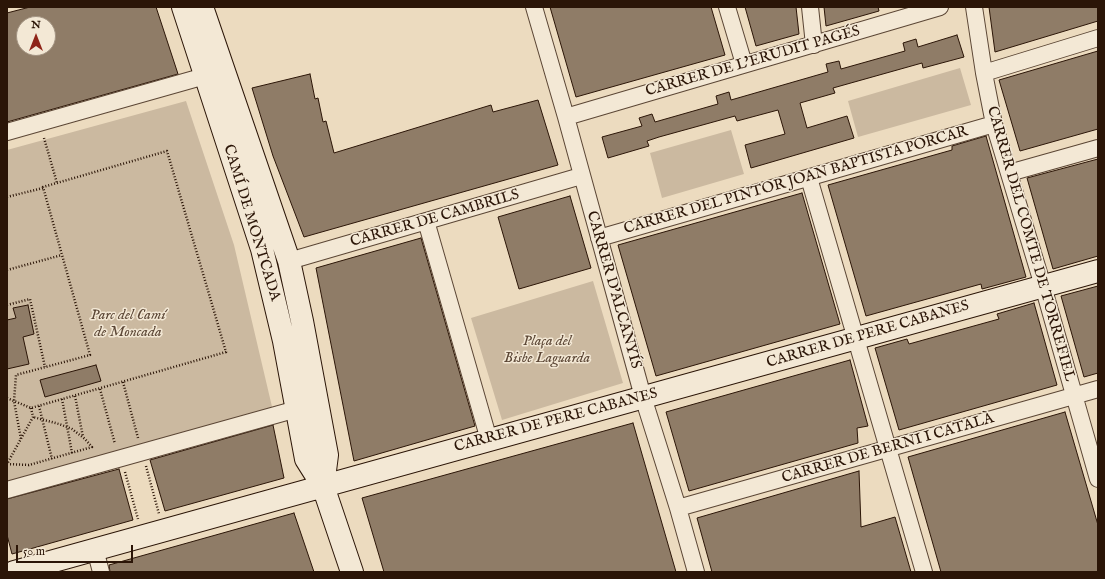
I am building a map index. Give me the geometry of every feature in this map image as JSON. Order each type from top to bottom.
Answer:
[{"type":"street","name":"CAMÍ DE MONTCADA","points":[[182,7],[262,248],[284,341],[306,459],[322,486],[352,572]]},
{"type":"street","name":"CAMÍ DE MONTCADA","points":[[202,7],[289,262],[302,321],[327,455],[322,486]]},
{"type":"street","name":"CARRER D'ALCANYÍS","points":[[534,7],[566,117],[598,238],[643,397],[678,508],[696,572]]},
{"type":"street","points":[[727,7],[744,64]]},
{"type":"street","points":[[810,7],[814,45]]},
{"type":"street","name":"CARRER DE L'ERUDIT PAGÉS","points":[[566,117],[940,7]]},
{"type":"street","name":"CARRER DEL COMTE DE TORREFIEL","points":[[974,7],[984,73],[994,124],[1043,286],[1098,479]]},
{"type":"street","points":[[984,73],[1098,38]]},
{"type":"street","points":[[7,132],[205,76]]},
{"type":"street","name":"CARRER DEL PINTOR JOAN BAPTISTA PORCAR","points":[[598,238],[994,124]]},
{"type":"street","points":[[1009,173],[1098,148]]},
{"type":"street","name":"CARRER DE CAMBRILS","points":[[289,262],[581,176]]},
{"type":"street","points":[[809,178],[924,572]]},
{"type":"street","points":[[426,221],[489,440]]},
{"type":"street","name":"CARRER DE PERE CABANES","points":[[14,572],[39,568],[95,549],[1098,271]]},
{"type":"street","name":"CARRER DE BERNI I CATALÀ","points":[[678,508],[1098,389]]},
{"type":"street","points":[[7,490],[119,451],[297,409]]},
{"type":"street","points":[[95,549],[101,572]]},
{"type":"path","points":[[40,123],[57,183]]},
{"type":"path","points":[[7,197],[44,188],[167,151],[226,352],[31,408],[7,398]]},
{"type":"path","points":[[21,439],[14,402],[16,375],[90,355],[44,188]]},
{"type":"path","points":[[7,270],[62,255]]},
{"type":"path","points":[[7,304],[30,299],[45,367]]},
{"type":"path","points":[[100,389],[139,522]]},
{"type":"path","points":[[75,396],[82,436]]},
{"type":"path","points":[[62,399],[72,453]]},
{"type":"path","points":[[39,406],[52,459]]},
{"type":"path","points":[[31,408],[33,416],[8,464],[29,464],[92,447],[82,436],[68,427],[33,416]]},
{"type":"path","points":[[131,441],[138,439]]},
{"type":"green space","points":[[960,68],[971,105],[858,137],[848,101]]},
{"type":"green space","name":"Parc del Camí de Moncada","points":[[186,101],[234,245],[273,411],[7,485],[7,150]]},
{"type":"green space","points":[[731,130],[744,174],[662,198],[650,153]]},
{"type":"green space","name":"Plaça del Bisbe Laguarda","points":[[593,281],[623,383],[502,420],[471,318]]},
{"type":"building","points":[[30,7],[156,7],[178,74],[7,122],[7,13]]},
{"type":"building","points":[[550,7],[711,7],[725,55],[576,97]]},
{"type":"building","points":[[745,7],[796,7],[799,34],[756,46]]},
{"type":"building","points":[[824,7],[878,7],[879,11],[826,26]]},
{"type":"building","points":[[989,7],[1098,7],[1098,21],[995,52]]},
{"type":"building","points":[[957,35],[964,57],[923,68],[922,63],[833,88],[835,93],[800,103],[807,128],[847,116],[854,138],[751,168],[745,145],[785,134],[778,110],[737,121],[735,116],[659,137],[647,141],[649,146],[608,158],[602,137],[642,126],[639,118],[652,114],[655,122],[718,104],[716,96],[729,92],[731,100],[828,72],[826,64],[839,61],[841,69],[905,51],[903,43],[916,39],[918,47]]},
{"type":"building","points":[[1098,51],[1098,129],[1020,151],[999,80]]},
{"type":"building","points":[[310,74],[315,99],[318,98],[323,122],[326,121],[334,153],[491,105],[493,112],[538,100],[558,165],[304,237],[273,156],[252,88]]},
{"type":"building","points":[[986,136],[1026,277],[982,289],[981,284],[866,316],[828,185],[952,150],[952,146]]},
{"type":"building","points":[[1098,159],[1098,256],[1053,269],[1027,178]]},
{"type":"building","points":[[802,193],[840,324],[656,376],[618,245]]},
{"type":"building","points":[[570,196],[591,268],[519,289],[498,217]]},
{"type":"building","points":[[421,238],[475,426],[354,461],[316,268]]},
{"type":"building","points":[[1098,286],[1098,373],[1084,377],[1061,296]]},
{"type":"building","points":[[1034,303],[1057,385],[899,430],[875,348],[907,339],[909,344],[999,319],[997,314]]},
{"type":"building","points":[[28,305],[34,334],[23,337],[29,364],[7,369],[7,320],[16,318],[13,308]]},
{"type":"building","points":[[850,360],[868,426],[857,428],[858,443],[689,491],[666,412]]},
{"type":"building","points":[[96,365],[101,381],[45,397],[40,380]]},
{"type":"building","points":[[1065,412],[1098,525],[1098,572],[941,572],[908,457]]},
{"type":"building","points":[[633,423],[676,572],[384,572],[362,498]]},
{"type":"building","points":[[273,425],[284,478],[165,511],[150,460]]},
{"type":"building","points":[[119,469],[133,520],[12,554],[7,535],[7,499]]},
{"type":"building","points":[[859,471],[861,527],[895,517],[911,572],[712,572],[697,518]]},
{"type":"building","points":[[294,513],[314,572],[110,572],[109,565]]}]
